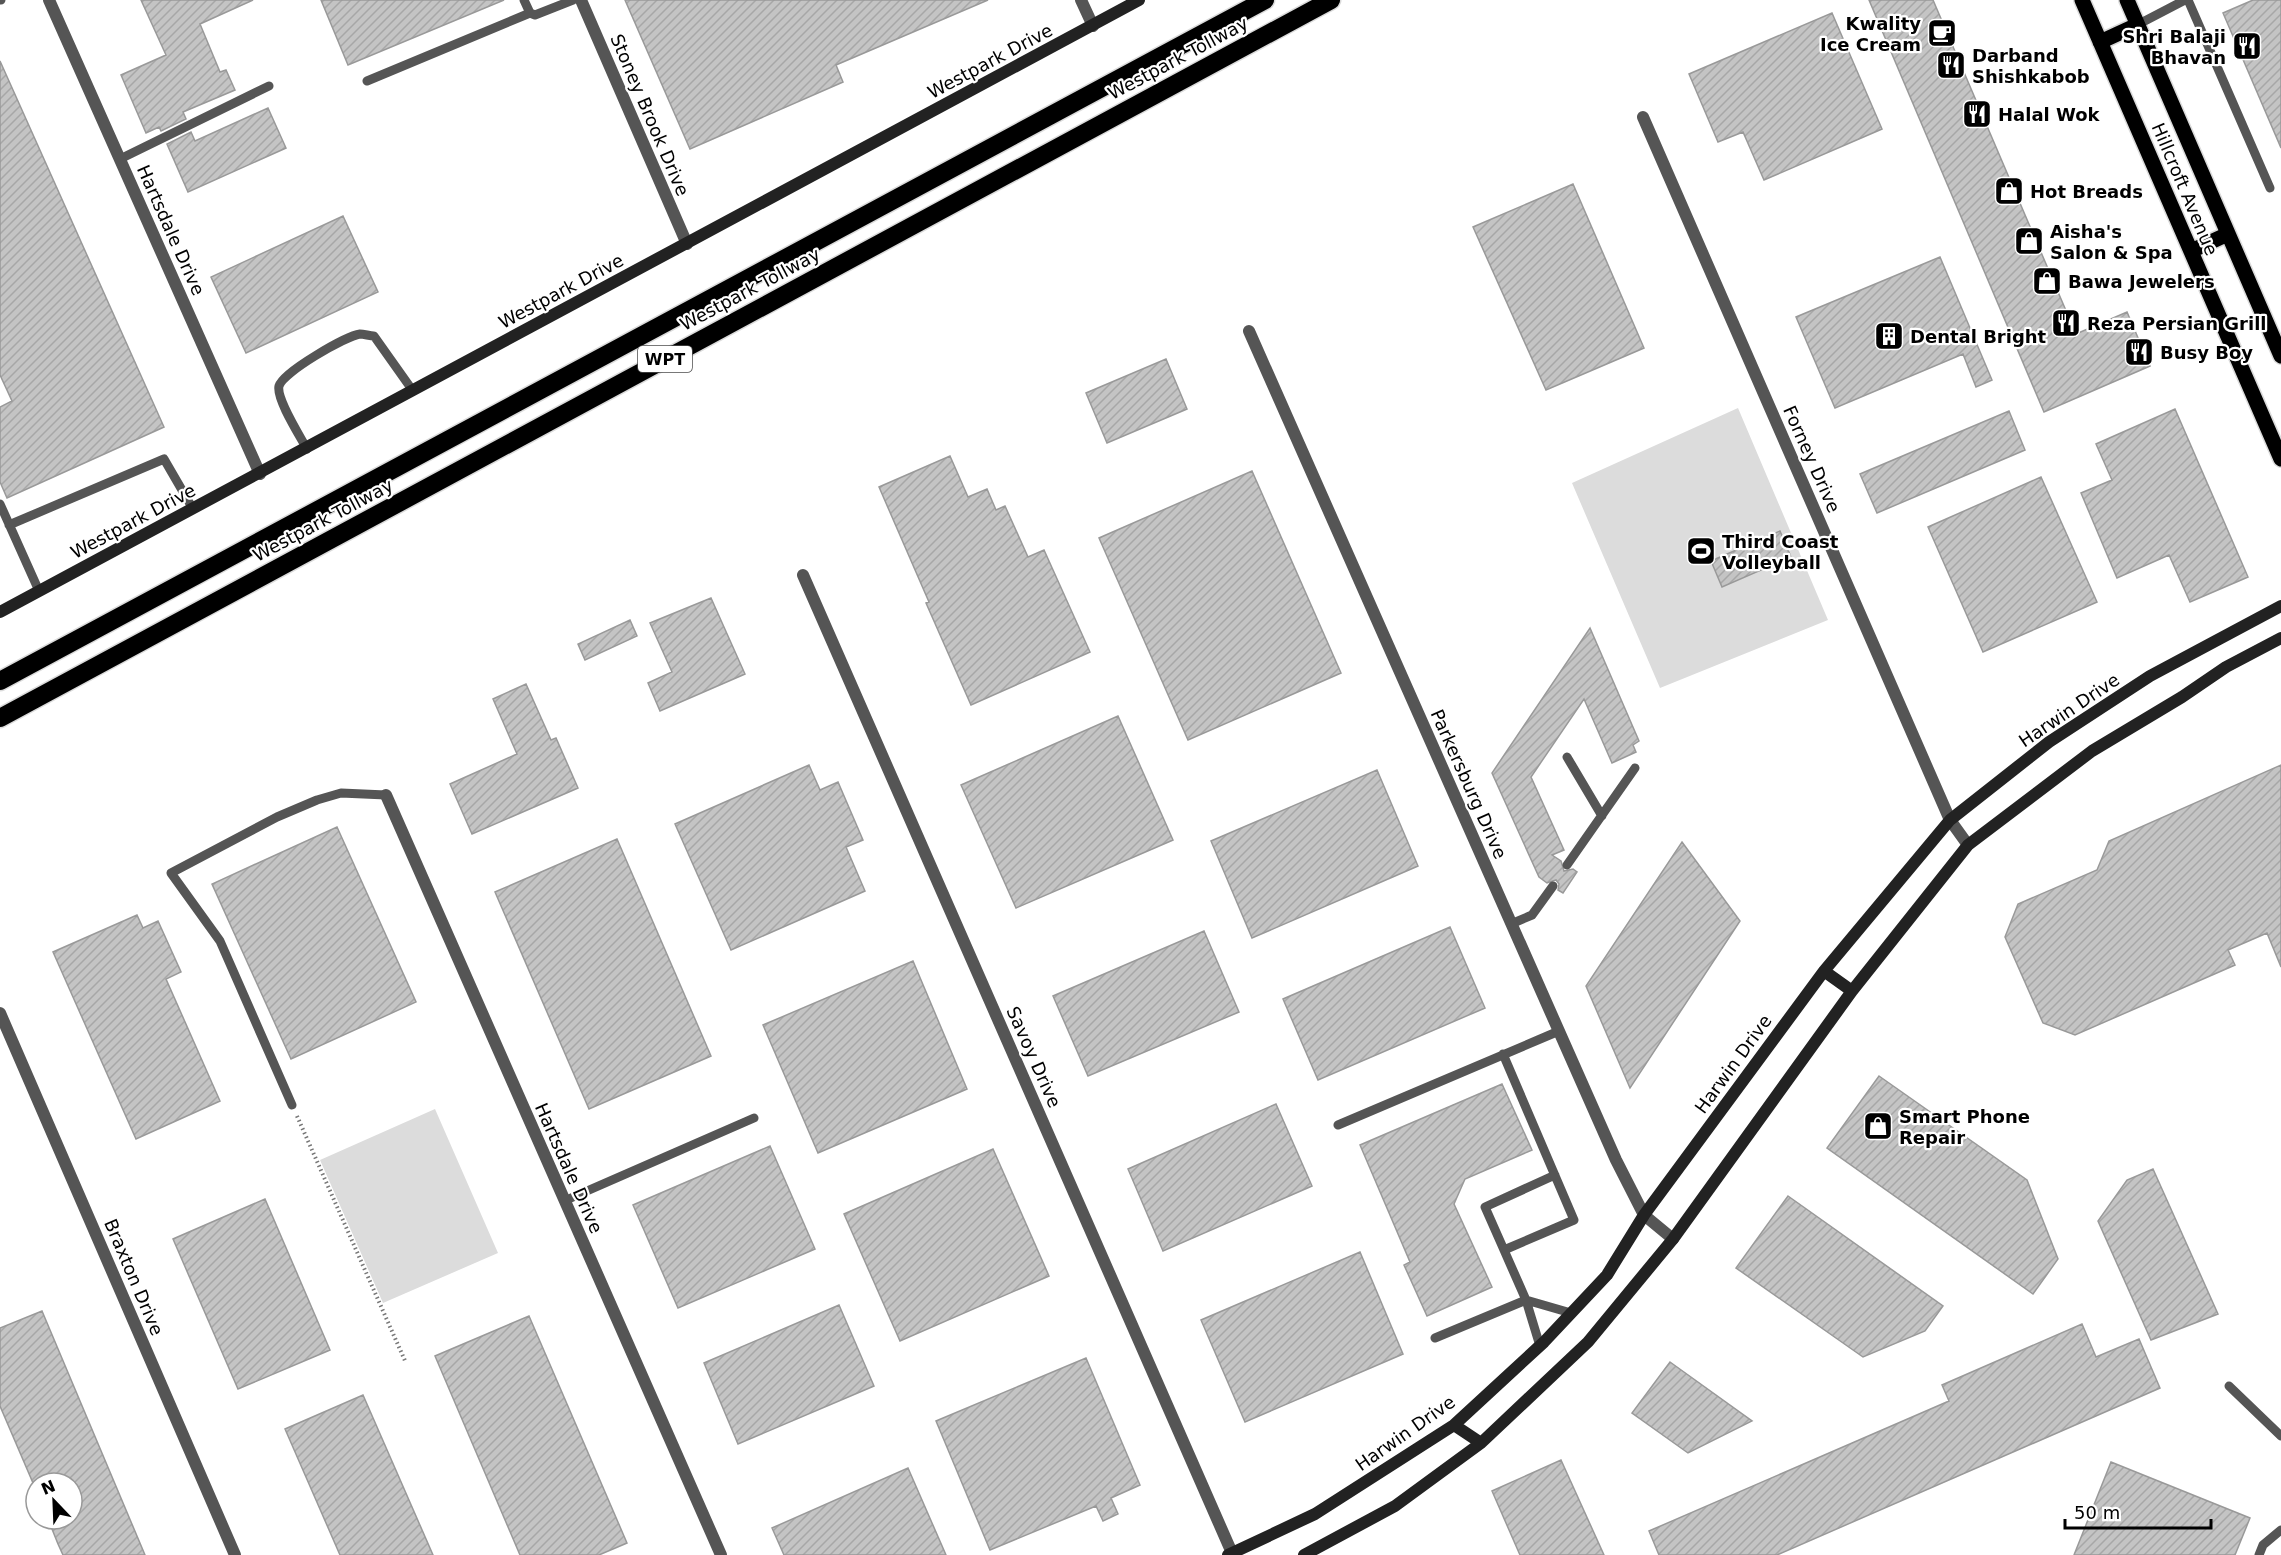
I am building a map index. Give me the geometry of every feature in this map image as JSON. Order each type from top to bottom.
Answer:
[{"type":"highway","name":"Westpark Tollway","points":[[0,681],[1265,0]]},
{"type":"highway","name":"Westpark Tollway","points":[[0,718],[1331,0]]},
{"type":"main road","name":"Westpark Drive","points":[[0,612],[1139,0]]},
{"type":"main road","name":"Hillcroft Avenue","points":[[2082,0],[2281,459]]},
{"type":"main road","name":"Hillcroft Avenue","points":[[2127,0],[2281,356]]},
{"type":"main road","points":[[2100,42],[2138,25]]},
{"type":"main road","points":[[2191,251],[2228,234]]},
{"type":"main road","name":"Harwin Drive","points":[[1231,1555],[1315,1514],[1454,1425],[1540,1346],[1607,1275],[1644,1215],[1824,971],[1950,820],[2049,742],[2151,676],[2281,606]]},
{"type":"main road","points":[[1304,1555],[1395,1506],[1480,1443],[1588,1342],[1673,1239],[1852,991],[1968,845],[2092,751],[2182,697],[2226,667],[2281,638]]},
{"type":"main road","points":[[1824,971],[1852,991]]},
{"type":"main road","points":[[1454,1425],[1480,1443]]},
{"type":"street","name":"Hartsdale Drive","points":[[49,0],[260,474]]},
{"type":"street","name":"Stoney Brook Drive","points":[[581,0],[687,244]]},
{"type":"street","points":[[1082,0],[1093,26]]},
{"type":"street","name":"Forney Drive","points":[[1644,117],[1950,820],[1968,845]]},
{"type":"street","name":"Parkersburg Drive","points":[[1249,331],[1616,1160],[1644,1215],[1673,1239]]},
{"type":"street","name":"Savoy Drive","points":[[803,574],[1231,1555]]},
{"type":"street","name":"Hartsdale Drive","points":[[386,795],[721,1555]]},
{"type":"street","name":"Braxton Drive","points":[[0,1013],[235,1555]]},
{"type":"lane","points":[[524,0],[530,13]]},
{"type":"lane","points":[[367,81],[530,13],[535,15],[573,0]]},
{"type":"lane","points":[[2138,25],[2186,0],[2270,188]]},
{"type":"lane","points":[[120,159],[269,86]]},
{"type":"lane","points":[[307,449],[280,398],[279,387],[285,376],[295,368],[346,339],[359,334],[374,336],[413,391]]},
{"type":"lane","points":[[9,525],[164,459],[193,509]]},
{"type":"lane","points":[[0,504],[39,591]]},
{"type":"lane","points":[[1568,758],[1602,816]]},
{"type":"lane","points":[[1567,865],[1635,768]]},
{"type":"lane","points":[[292,1104],[220,941],[171,873],[277,817],[317,800],[341,793],[386,795]]},
{"type":"lane","points":[[1511,924],[1532,915],[1553,886]]},
{"type":"lane","points":[[1338,1125],[1558,1031]]},
{"type":"lane","points":[[1503,1054],[1574,1220],[1504,1250]]},
{"type":"lane","points":[[564,1201],[754,1118]]},
{"type":"lane","points":[[1540,1346],[1526,1300],[1485,1206],[1555,1175]]},
{"type":"lane","points":[[1436,1338],[1526,1300],[1571,1313]]},
{"type":"lane","points":[[2229,1386],[2281,1436]]},
{"type":"lane","points":[[2259,1555],[2263,1545],[2281,1530]]},
{"type":"path","points":[[292,1104],[405,1363]]},
{"type":"shaded area","name":"Third Coast Volleyball","points":[[1738,408],[1828,620],[1660,688],[1572,483]]},
{"type":"shaded area","points":[[435,1109],[498,1253],[383,1303],[320,1160]]},
{"type":"building","points":[[141,0],[253,0],[200,24],[220,72],[226,70],[235,90],[183,112],[186,119],[161,131],[159,127],[146,133],[121,75],[166,55]]},
{"type":"building","points":[[321,0],[504,0],[348,65]]},
{"type":"building","points":[[625,0],[988,0],[836,65],[843,82],[690,149]]},
{"type":"building","points":[[1869,0],[1933,0],[2076,334],[2127,312],[2150,366],[2044,412]]},
{"type":"building","points":[[2253,0],[2281,0],[2281,148],[2223,13]]},
{"type":"building","points":[[1832,13],[1882,129],[1764,180],[1743,132],[1718,142],[1689,74]]},
{"type":"building","points":[[0,61],[164,427],[7,498],[0,482],[0,407],[12,401],[0,375]]},
{"type":"building","points":[[268,108],[286,148],[188,192],[167,144],[191,132],[195,141]]},
{"type":"building","points":[[1573,184],[1644,348],[1546,390],[1473,227]]},
{"type":"building","points":[[343,216],[378,292],[246,353],[211,277]]},
{"type":"building","name":"Dental Bright","points":[[1940,257],[1992,380],[1976,387],[1963,354],[1835,408],[1796,317]]},
{"type":"building","points":[[1166,359],[1187,409],[1107,443],[1086,393]]},
{"type":"building","points":[[2175,409],[2248,577],[2190,602],[2169,555],[2117,578],[2081,493],[2112,480],[2096,444]]},
{"type":"building","points":[[2009,411],[2025,450],[1877,513],[1860,474]]},
{"type":"building","points":[[950,456],[968,497],[987,489],[996,510],[1005,506],[1028,557],[1044,550],[1090,652],[971,705],[926,603],[929,602],[879,487]]},
{"type":"building","points":[[1252,471],[1341,673],[1188,740],[1099,538]]},
{"type":"building","points":[[2041,477],[2097,602],[1983,652],[1928,527]]},
{"type":"building","points":[[1780,531],[1791,557],[1722,587],[1711,561]]},
{"type":"building","points":[[711,598],[745,674],[660,711],[648,683],[672,672],[650,623]]},
{"type":"building","points":[[630,620],[637,636],[585,660],[578,644]]},
{"type":"building","points":[[1590,628],[1639,741],[1633,745],[1636,752],[1612,763],[1584,699],[1531,777],[1564,850],[1552,855],[1561,861],[1564,871],[1573,869],[1577,872],[1563,893],[1558,890],[1559,884],[1556,880],[1547,883],[1539,877],[1492,773]]},
{"type":"building","points":[[526,684],[551,740],[556,738],[578,788],[472,834],[450,784],[517,754],[493,699]]},
{"type":"building","points":[[1118,716],[1173,840],[1016,908],[961,785]]},
{"type":"building","points":[[809,765],[820,790],[838,782],[863,840],[846,847],[865,891],[731,950],[675,824]]},
{"type":"building","points":[[2281,765],[2281,967],[2267,933],[2228,950],[2235,965],[2075,1035],[2043,1023],[2005,937],[2018,904],[2097,870],[2109,841]]},
{"type":"building","points":[[1377,770],[1418,866],[1252,938],[1211,841]]},
{"type":"building","points":[[337,827],[416,1002],[291,1059],[212,884]]},
{"type":"building","points":[[617,839],[711,1056],[589,1109],[495,892]]},
{"type":"building","points":[[1682,842],[1740,921],[1630,1088],[1586,986]]},
{"type":"building","points":[[137,915],[143,928],[158,921],[181,972],[166,979],[220,1101],[136,1139],[53,952]]},
{"type":"building","points":[[1450,927],[1485,1008],[1318,1080],[1283,999]]},
{"type":"building","points":[[1204,931],[1239,1012],[1088,1076],[1053,996]]},
{"type":"building","points":[[913,961],[967,1089],[818,1153],[763,1025]]},
{"type":"building","points":[[1879,1076],[2027,1180],[2058,1259],[2033,1294],[1827,1148]]},
{"type":"building","points":[[1502,1084],[1532,1150],[1465,1179],[1454,1204],[1492,1287],[1427,1316],[1404,1265],[1410,1262],[1360,1145]]},
{"type":"building","points":[[1276,1104],[1312,1186],[1163,1251],[1128,1169]]},
{"type":"building","points":[[770,1146],[815,1249],[678,1308],[633,1205]]},
{"type":"building","points":[[993,1149],[1049,1276],[900,1341],[844,1214]]},
{"type":"building","points":[[2153,1169],[2218,1314],[2151,1340],[2098,1221],[2127,1180]]},
{"type":"building","points":[[1788,1196],[1943,1306],[1925,1331],[1863,1357],[1736,1268]]},
{"type":"building","points":[[265,1199],[330,1350],[238,1389],[173,1239]]},
{"type":"building","points":[[1360,1252],[1403,1354],[1245,1422],[1201,1320]]},
{"type":"building","points":[[839,1305],[874,1386],[738,1444],[704,1363]]},
{"type":"building","points":[[42,1311],[145,1555],[63,1555],[53,1531],[84,1531],[84,1471],[28,1471],[0,1406],[0,1328]]},
{"type":"building","points":[[529,1316],[627,1543],[599,1555],[520,1555],[435,1356]]},
{"type":"building","points":[[2082,1324],[2096,1357],[2139,1339],[2160,1388],[1777,1555],[1659,1555],[1649,1531],[1949,1401],[1942,1385]]},
{"type":"building","points":[[1086,1358],[1140,1485],[1111,1498],[1118,1514],[1103,1521],[1096,1506],[990,1550],[936,1421]]},
{"type":"building","points":[[1670,1362],[1752,1421],[1688,1453],[1632,1413]]},
{"type":"building","points":[[363,1395],[433,1555],[340,1555],[285,1429]]},
{"type":"building","points":[[1561,1460],[1604,1555],[1520,1555],[1492,1491]]},
{"type":"building","points":[[2111,1462],[2250,1518],[2235,1555],[2074,1555]]},
{"type":"building","points":[[908,1468],[946,1555],[784,1555],[772,1528]]},
{"type":"place","name":"Kwality Ice Cream","points":[[1942,33]]},
{"type":"place","name":"Shri Balaji Bhavan","points":[[2247,46]]},
{"type":"place","name":"Darband Shishkabob","points":[[1951,65]]},
{"type":"place","name":"Halal Wok","points":[[1977,114]]},
{"type":"place","name":"Hot Breads","points":[[2009,191]]},
{"type":"place","name":"Aisha's Salon & Spa","points":[[2029,241]]},
{"type":"place","name":"Bawa Jewelers","points":[[2047,281]]},
{"type":"place","name":"Reza Persian Grill","points":[[2066,323]]},
{"type":"place","name":"Dental Bright","points":[[1889,336]]},
{"type":"place","name":"Busy Boy","points":[[2139,352]]},
{"type":"place","name":"Third Coast Volleyball","points":[[1701,551]]},
{"type":"place","name":"Smart Phone Repair","points":[[1878,1126]]}]
